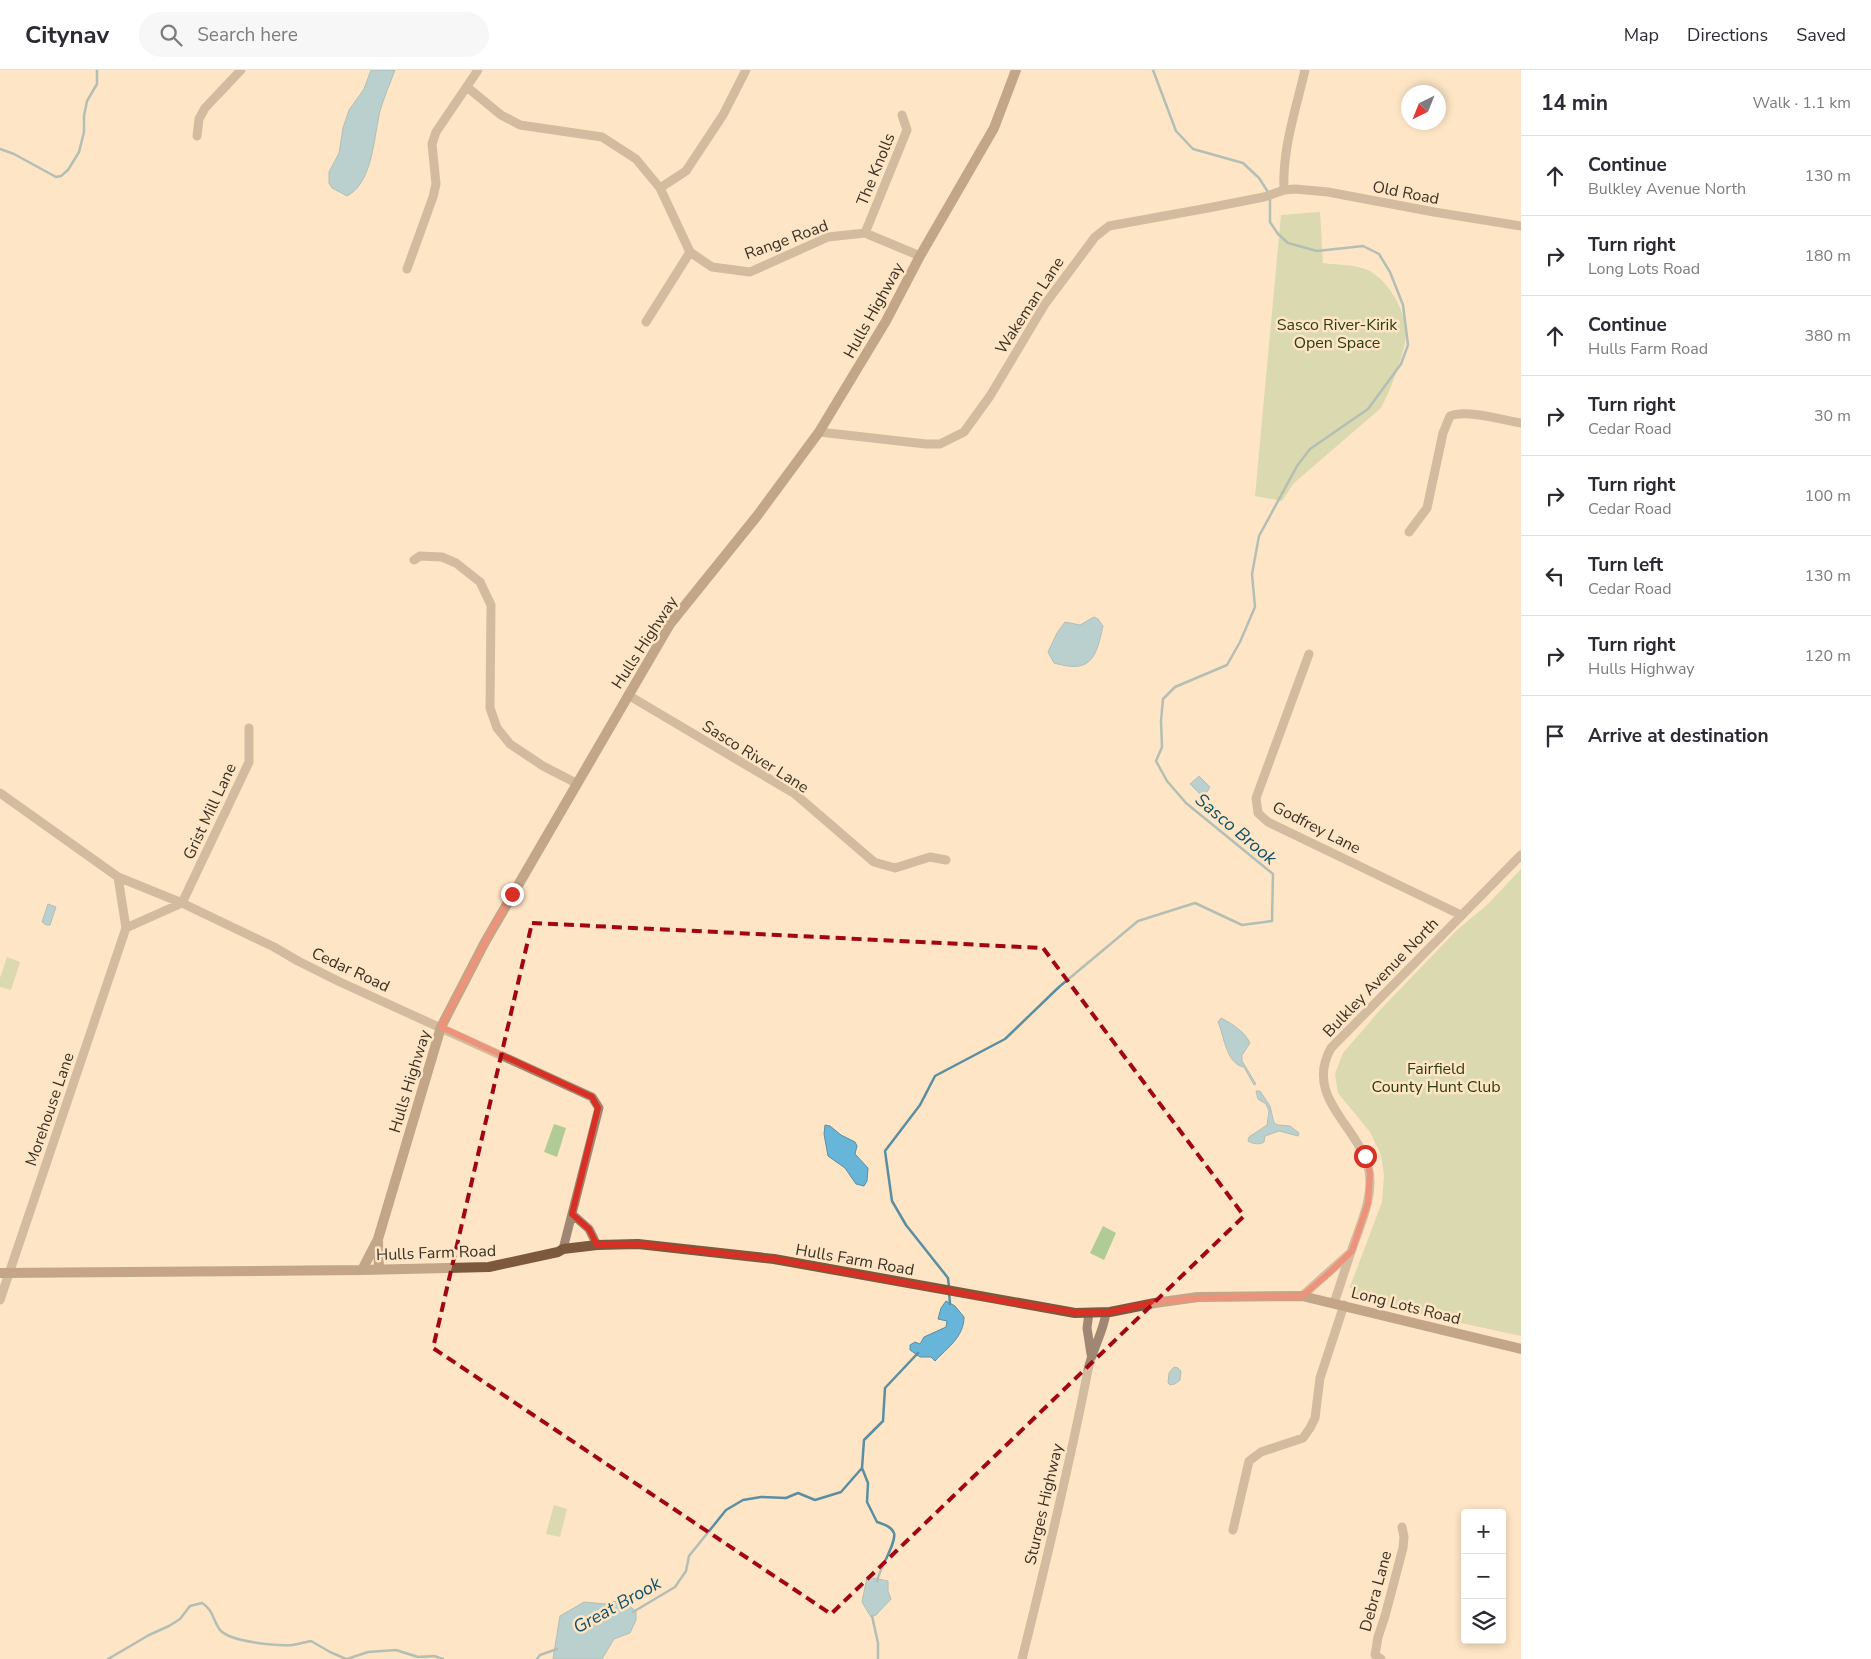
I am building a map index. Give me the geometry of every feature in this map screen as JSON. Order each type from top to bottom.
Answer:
[{"type":"main road","name":"Hulls Highway","points":[[362,1270],[378,1239],[441,1027],[485,942],[670,624],[757,516],[818,432],[886,321],[920,256],[994,128],[1016,70]]},
{"type":"main road","name":"Hulls Highway","points":[[378,1239],[379,1268]]},
{"type":"main road","name":"Hulls Farm Road","points":[[4,1273],[489,1267],[558,1252],[563,1249],[597,1245],[638,1244],[774,1259],[1075,1312]]},
{"type":"main road","name":"Long Lots Road","points":[[1075,1312],[1106,1313],[1155,1302],[1198,1298],[1302,1296],[1521,1349]]},
{"type":"street","points":[[197,136],[199,119],[205,108],[241,70]]},
{"type":"street","points":[[407,270],[436,184],[432,144],[436,132],[478,70]]},
{"type":"street","points":[[660,188],[686,172],[723,115],[746,70]]},
{"type":"street","points":[[1284,190],[1287,146],[1305,70]]},
{"type":"street","points":[[467,88],[501,116],[520,125],[602,137],[636,159],[660,188],[690,252],[646,322]]},
{"type":"street","name":"The Knolls","points":[[865,233],[907,130],[902,115]]},
{"type":"street","name":"Wakeman Lane","points":[[818,432],[940,444],[964,432],[990,396],[1045,304],[1095,237],[1109,226],[1264,197],[1284,190]]},
{"type":"street","name":"Old Road","points":[[1284,190],[1328,192],[1521,226]]},
{"type":"street","name":"Range Road","points":[[690,252],[712,267],[750,272],[828,237],[865,233],[920,256]]},
{"type":"street","points":[[1409,532],[1427,508],[1443,433],[1450,416],[1457,413],[1521,423]]},
{"type":"street","points":[[414,560],[420,556],[442,557],[456,563],[480,582],[491,605],[490,708],[497,728],[510,744],[543,766],[576,783]]},
{"type":"street","name":"Godfrey Lane","points":[[1309,654],[1256,798],[1258,813],[1268,822],[1461,915]]},
{"type":"street","name":"Sasco River Lane","points":[[628,695],[795,794],[874,862],[894,868],[930,857],[946,860]]},
{"type":"street","name":"Grist Mill Lane","points":[[182,903],[249,762],[249,728]]},
{"type":"street","name":"Cedar Road","points":[[0,793],[118,877],[182,903],[274,947],[340,982],[592,1097],[598,1108],[563,1249]]},
{"type":"street","name":"Bulkley Avenue North","points":[[1233,1530],[1249,1461],[1261,1452],[1303,1438],[1310,1428],[1314,1418],[1320,1378],[1352,1251],[1368,1203],[1370,1173],[1358,1142],[1332,1106],[1325,1090],[1322,1068],[1326,1057],[1331,1048],[1521,855]]},
{"type":"street","name":"Morehouse Lane","points":[[0,1300],[4,1273],[126,928],[118,877]]},
{"type":"street","points":[[126,928],[182,903]]},
{"type":"street","points":[[572,1214],[589,1229],[597,1245]]},
{"type":"street","name":"Bulkley Avenue North","points":[[1302,1296],[1352,1251]]},
{"type":"street","name":"Sturges Highway","points":[[1089,1313],[1087,1328],[1091,1355]]},
{"type":"street","name":"Sturges Highway","points":[[1022,1659],[1068,1470],[1091,1355],[1102,1330],[1106,1313]]},
{"type":"street","name":"Debra Lane","points":[[1381,1659],[1375,1655],[1402,1548],[1404,1537],[1402,1527]]},
{"type":"highlighted area","points":[[532,923],[1043,948],[1244,1216],[831,1614],[433,1348]]},
{"type":"green space","name":"Sasco River-Kirik Open Space","points":[[1320,212],[1323,263],[1360,267],[1373,273],[1380,279],[1398,303],[1405,322],[1406,339],[1397,370],[1381,408],[1294,483],[1282,501],[1255,496],[1281,215]]},
{"type":"green space","name":"Fairfield County Hunt Club","points":[[1521,869],[1521,1336],[1401,1310],[1355,1297],[1350,1287],[1382,1202],[1384,1175],[1381,1155],[1370,1132],[1338,1093],[1335,1074],[1343,1053],[1381,1009],[1457,930],[1487,905]]},
{"type":"green space","points":[[7,957],[20,962],[11,990],[0,987],[0,978]]},
{"type":"green space","points":[[554,1124],[566,1128],[557,1157],[544,1152]]},
{"type":"green space","points":[[1103,1226],[1116,1233],[1104,1260],[1090,1253]]},
{"type":"green space","points":[[554,1505],[567,1509],[560,1537],[546,1534]]},
{"type":"water","points":[[371,70],[395,70],[380,111],[367,170],[356,190],[347,196],[332,188],[329,183],[329,172],[339,153],[343,128],[349,110],[364,89]]},
{"type":"water","points":[[1094,617],[1103,626],[1098,647],[1090,661],[1084,665],[1076,666],[1054,663],[1048,652],[1057,633],[1065,622],[1080,625]]},
{"type":"water","points":[[1199,776],[1210,787],[1205,795],[1201,795],[1190,784]]},
{"type":"water","points":[[48,904],[56,907],[50,925],[46,925],[42,922]]},
{"type":"water","points":[[1221,1018],[1245,1035],[1250,1043],[1242,1055],[1242,1061],[1256,1084],[1254,1085],[1244,1067],[1233,1061],[1229,1055],[1218,1022]]},
{"type":"water","points":[[1256,1091],[1260,1091],[1270,1106],[1274,1123],[1290,1126],[1299,1133],[1298,1136],[1279,1131],[1265,1136],[1262,1143],[1256,1144],[1248,1141],[1249,1137],[1267,1125],[1269,1111],[1266,1104],[1258,1099]]},
{"type":"water","points":[[825,1125],[830,1126],[841,1135],[855,1142],[857,1146],[855,1154],[868,1168],[867,1181],[864,1186],[856,1184],[845,1168],[828,1156],[824,1134]]},
{"type":"water","points":[[946,1301],[955,1306],[964,1317],[961,1330],[954,1342],[935,1361],[931,1357],[920,1357],[910,1350],[910,1345],[915,1342],[920,1344],[924,1337],[946,1327],[947,1321],[938,1319],[941,1308]]},
{"type":"water","points":[[1174,1367],[1181,1371],[1180,1380],[1170,1385],[1168,1383],[1169,1373]]},
{"type":"water","points":[[873,1578],[888,1581],[888,1591],[891,1599],[876,1615],[871,1617],[862,1602],[867,1579]]},
{"type":"water","points":[[621,1600],[636,1611],[636,1620],[630,1633],[614,1639],[602,1659],[553,1659],[560,1616],[584,1602],[605,1604]]},
{"type":"waterway","points":[[0,149],[14,154],[56,177],[61,176],[68,170],[79,152],[84,132],[84,116],[87,101],[97,84],[97,70]]},
{"type":"waterway","name":"Sasco Brook","points":[[1153,70],[1176,131],[1193,149],[1243,163],[1259,178],[1268,192]]},
{"type":"waterway","name":"Sasco Brook","points":[[949,1287],[948,1278],[906,1225],[892,1201],[885,1151],[920,1105],[935,1076],[1005,1039],[1059,987],[1138,921],[1195,903],[1242,925],[1272,921],[1273,874],[1186,803],[1167,781],[1156,761],[1162,747],[1161,721],[1163,699],[1175,687],[1227,665],[1240,642],[1255,607],[1252,574],[1259,536],[1297,466],[1310,449],[1368,409],[1401,364],[1408,345],[1403,305],[1390,272],[1379,254],[1363,246],[1317,251],[1288,243],[1278,234],[1270,222],[1270,197]]},
{"type":"waterway","name":"Sasco Brook","points":[[949,1292],[950,1304]]},
{"type":"waterway","name":"Sasco Brook","points":[[877,1581],[893,1543],[894,1533],[889,1527],[877,1522],[867,1502],[868,1483],[862,1468],[864,1440],[883,1421],[885,1388],[918,1353]]},
{"type":"waterway","name":"Great Brook","points":[[633,1612],[675,1587],[686,1571],[689,1556],[726,1510],[743,1500],[761,1497],[786,1498],[798,1493],[815,1500],[841,1492],[862,1468]]},
{"type":"waterway","name":"Great Brook","points":[[108,1659],[180,1619],[190,1606],[202,1603],[209,1609],[221,1631],[227,1635],[244,1641],[276,1645],[292,1645],[311,1641],[346,1659]]},
{"type":"waterway","name":"Sasco Brook","points":[[872,1616],[878,1643],[878,1659]]},
{"type":"waterway","name":"Great Brook","points":[[537,1659],[540,1655],[557,1649]]},
{"type":"waterway","name":"Great Brook","points":[[347,1659],[368,1652],[396,1650],[418,1657],[434,1656],[443,1659]]},
{"type":"route","points":[[512,894],[441,1027],[592,1097],[598,1108],[572,1214],[589,1229],[597,1245],[638,1244],[774,1259],[1079,1313],[1096,1314],[1155,1302],[1198,1298],[1302,1296],[1352,1251],[1368,1203],[1370,1173],[1365,1156]]}]
